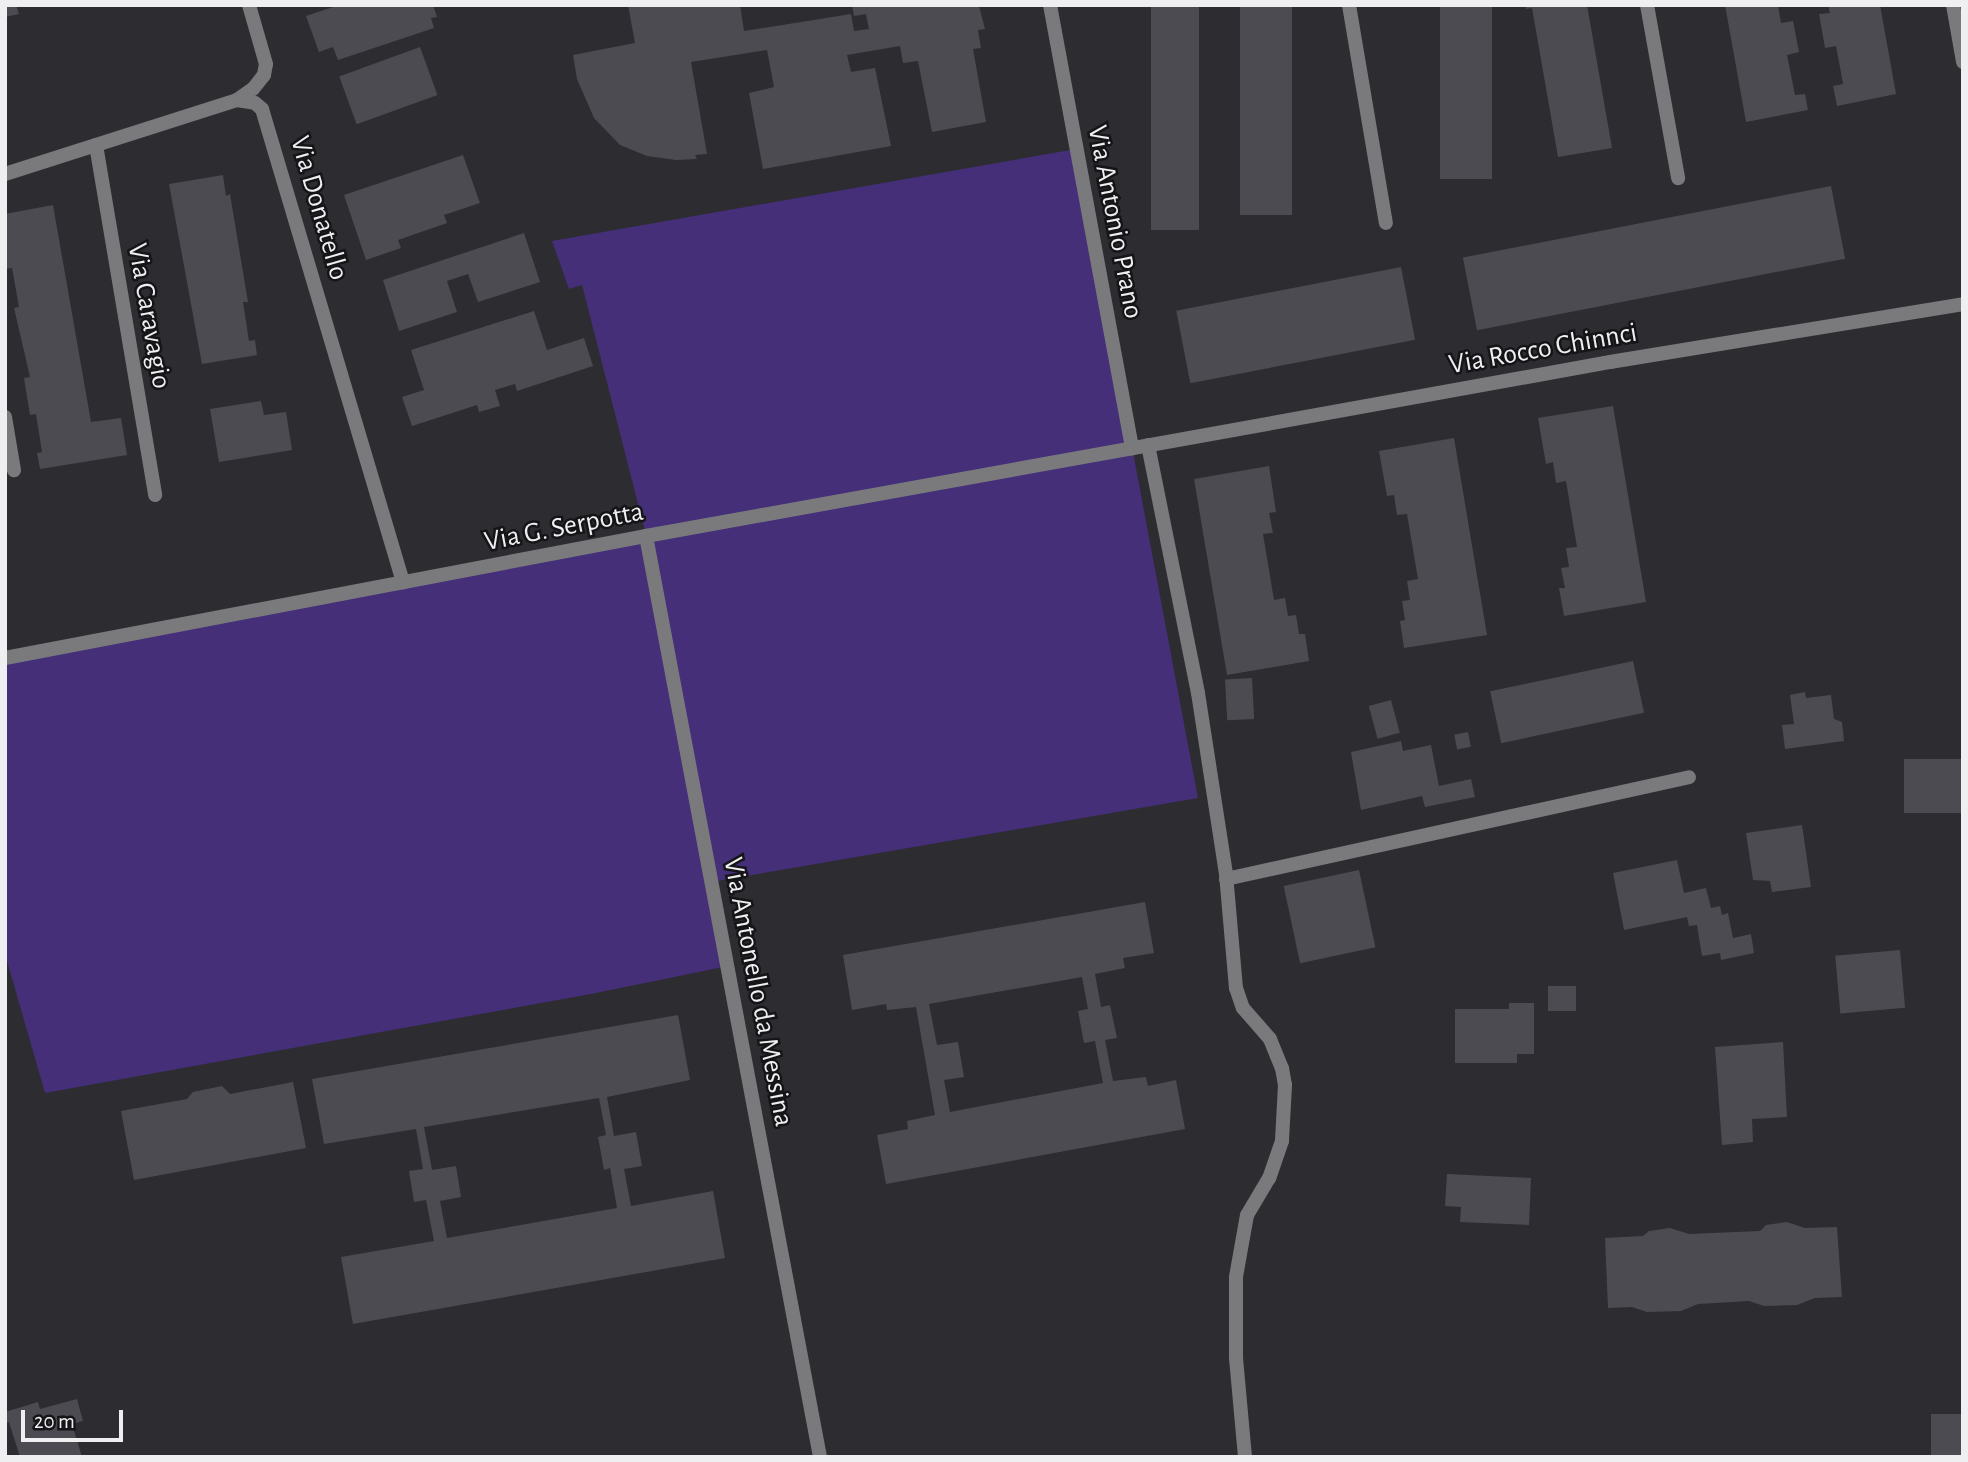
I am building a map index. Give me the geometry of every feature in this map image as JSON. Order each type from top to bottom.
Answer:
[{"type":"street","points":[[5,174],[237,100],[253,89],[264,75],[267,64],[249,5]]},
{"type":"street","name":"Via Antonio Prano","points":[[1050,5],[1132,448]]},
{"type":"street","points":[[1349,5],[1385,223]]},
{"type":"street","points":[[1647,5],[1678,178]]},
{"type":"street","points":[[1953,5],[1963,62]]},
{"type":"street","name":"Via Donatello","points":[[237,100],[255,103],[266,117],[402,582]]},
{"type":"street","name":"Via Caravagio","points":[[96,145],[155,495]]},
{"type":"street","name":"Via Rocco Chinnci","points":[[1132,448],[1610,362],[1963,304]]},
{"type":"street","points":[[5,417],[14,470]]},
{"type":"street","points":[[1148,445],[1198,693],[1226,879],[1237,988],[1243,1008],[1270,1039],[1282,1068],[1285,1085],[1282,1141],[1269,1178],[1247,1215],[1236,1277],[1236,1359],[1245,1457]]},
{"type":"street","name":"Via G. Serpotta","points":[[5,659],[646,536],[1132,448]]},
{"type":"street","name":"Via Antonello da Messina","points":[[646,536],[820,1457]]},
{"type":"street","points":[[1226,879],[1689,777]]},
{"type":"shaded area","points":[[1076,149],[1198,798],[712,882],[728,966],[591,994],[45,1093],[5,954],[5,658],[646,535],[582,285],[569,289],[552,241]]},
{"type":"building","points":[[5,5],[16,5],[19,14],[5,17]]},
{"type":"building","points":[[339,5],[433,5],[437,17],[431,18],[434,28],[338,60],[333,47],[319,52],[306,16]]},
{"type":"building","points":[[628,5],[740,5],[744,31],[851,14],[854,31],[869,29],[866,14],[854,16],[852,5],[979,6],[985,29],[978,30],[981,48],[973,49],[986,122],[932,132],[918,61],[903,63],[900,46],[847,55],[851,72],[875,68],[891,146],[763,169],[749,93],[774,87],[767,50],[691,62],[707,154],[695,155],[697,159],[676,160],[647,156],[620,145],[594,118],[577,79],[573,55],[635,43]]},
{"type":"building","points":[[1151,5],[1199,5],[1199,230],[1151,230]]},
{"type":"building","points":[[1240,5],[1292,5],[1292,215],[1240,215]]},
{"type":"building","points":[[1440,5],[1492,5],[1492,179],[1440,179]]},
{"type":"building","points":[[1526,5],[1587,5],[1612,148],[1558,157],[1532,8],[1526,9]]},
{"type":"building","points":[[1725,5],[1778,5],[1781,23],[1793,21],[1799,52],[1787,55],[1795,95],[1805,94],[1808,110],[1746,122]]},
{"type":"building","points":[[1828,5],[1880,5],[1896,94],[1837,106],[1833,86],[1843,84],[1836,46],[1825,48],[1819,14],[1830,13]]},
{"type":"building","points":[[420,47],[437,95],[357,124],[339,76]]},
{"type":"building","points":[[463,155],[480,203],[444,215],[447,223],[398,240],[401,248],[366,260],[344,195]]},
{"type":"building","points":[[223,175],[226,196],[230,194],[248,302],[243,302],[249,341],[255,340],[257,355],[202,364],[169,184]]},
{"type":"building","points":[[1831,186],[1845,259],[1477,330],[1463,258]]},
{"type":"building","points":[[53,205],[91,422],[121,418],[127,455],[40,469],[37,453],[42,452],[36,414],[30,415],[24,378],[30,377],[14,308],[19,307],[12,268],[5,269],[5,214]]},
{"type":"building","points":[[524,233],[540,282],[478,302],[468,274],[447,281],[457,312],[399,331],[383,280]]},
{"type":"building","points":[[1401,267],[1415,340],[1190,383],[1176,311]]},
{"type":"building","points":[[534,311],[547,350],[584,338],[593,366],[517,391],[515,384],[495,390],[500,406],[479,412],[477,405],[412,426],[402,397],[424,390],[411,350]]},
{"type":"building","points":[[261,401],[264,415],[286,412],[292,450],[219,462],[210,409]]},
{"type":"building","points":[[1613,406],[1646,602],[1564,616],[1559,588],[1565,588],[1561,568],[1569,567],[1566,548],[1577,547],[1566,481],[1556,483],[1553,462],[1546,464],[1538,418]]},
{"type":"building","points":[[1454,438],[1487,635],[1404,648],[1400,621],[1405,620],[1402,601],[1410,600],[1407,581],[1418,579],[1407,514],[1397,515],[1394,495],[1387,496],[1379,451]]},
{"type":"building","points":[[1269,466],[1276,512],[1269,513],[1273,533],[1263,534],[1274,600],[1285,598],[1288,616],[1296,615],[1299,634],[1305,634],[1309,661],[1227,675],[1194,479]]},
{"type":"building","points":[[1633,661],[1644,713],[1501,743],[1490,691]]},
{"type":"building","points":[[1252,678],[1254,719],[1227,720],[1225,679]]},
{"type":"building","points":[[1805,692],[1806,698],[1831,695],[1834,719],[1842,722],[1844,741],[1785,749],[1782,725],[1794,724],[1790,695]]},
{"type":"building","points":[[1391,700],[1400,733],[1378,739],[1369,706]]},
{"type":"building","points":[[1468,732],[1471,747],[1457,749],[1454,735]]},
{"type":"building","points":[[1401,741],[1403,751],[1431,745],[1439,786],[1471,779],[1475,797],[1425,807],[1422,796],[1361,810],[1351,752]]},
{"type":"building","points":[[1904,759],[1963,759],[1963,813],[1904,813]]},
{"type":"building","points":[[1802,825],[1811,887],[1772,892],[1770,881],[1753,880],[1746,833]]},
{"type":"building","points":[[1677,860],[1684,893],[1706,888],[1711,908],[1720,906],[1722,915],[1728,913],[1733,938],[1751,934],[1754,953],[1721,960],[1720,953],[1702,956],[1697,925],[1689,926],[1687,917],[1624,930],[1613,873]]},
{"type":"building","points":[[1359,870],[1375,947],[1300,963],[1284,886]]},
{"type":"building","points":[[1145,902],[1154,953],[1123,958],[1125,968],[1095,974],[1101,1007],[1110,1005],[1117,1038],[1105,1040],[1113,1081],[1146,1077],[1148,1086],[1176,1080],[1185,1129],[886,1184],[877,1135],[908,1129],[907,1121],[935,1115],[916,1007],[887,1010],[886,1004],[852,1010],[843,955]],"holes":[[[1082,977],[1088,1009],[1078,1011],[1084,1043],[1095,1041],[1103,1083],[950,1112],[944,1080],[964,1077],[958,1042],[937,1045],[929,1004]]]},
{"type":"building","points":[[1900,950],[1905,1008],[1840,1013],[1835,956]]},
{"type":"building","points":[[1548,986],[1576,986],[1576,1011],[1548,1011]]},
{"type":"building","points":[[1509,1003],[1534,1003],[1534,1054],[1517,1054],[1517,1063],[1455,1063],[1455,1009],[1509,1009]]},
{"type":"building","points":[[678,1015],[690,1080],[607,1097],[614,1136],[636,1132],[642,1166],[624,1169],[631,1206],[713,1191],[725,1258],[353,1324],[341,1257],[434,1241],[426,1200],[414,1202],[409,1171],[423,1169],[416,1129],[324,1144],[312,1079]],"holes":[[[599,1098],[606,1135],[598,1137],[604,1170],[610,1168],[617,1208],[447,1238],[440,1201],[461,1197],[456,1166],[432,1170],[424,1127]]]},
{"type":"building","points":[[1783,1042],[1787,1117],[1752,1119],[1753,1142],[1722,1145],[1715,1047]]},
{"type":"building","points":[[293,1082],[306,1148],[134,1180],[121,1111],[187,1099],[193,1092],[222,1086],[230,1094]]},
{"type":"building","points":[[1447,1174],[1531,1178],[1529,1225],[1460,1222],[1461,1207],[1445,1206]]},
{"type":"building","points":[[1787,1222],[1805,1228],[1837,1227],[1842,1297],[1815,1298],[1797,1305],[1764,1306],[1749,1301],[1698,1304],[1681,1311],[1647,1312],[1632,1307],[1608,1308],[1605,1238],[1643,1236],[1649,1231],[1670,1228],[1689,1234],[1760,1231],[1766,1225]]},
{"type":"building","points":[[77,1399],[83,1421],[72,1424],[82,1457],[20,1457],[9,1422],[5,1423],[5,1412],[38,1402],[40,1409]]},
{"type":"building","points":[[1931,1414],[1963,1414],[1963,1457],[1931,1457]]}]
